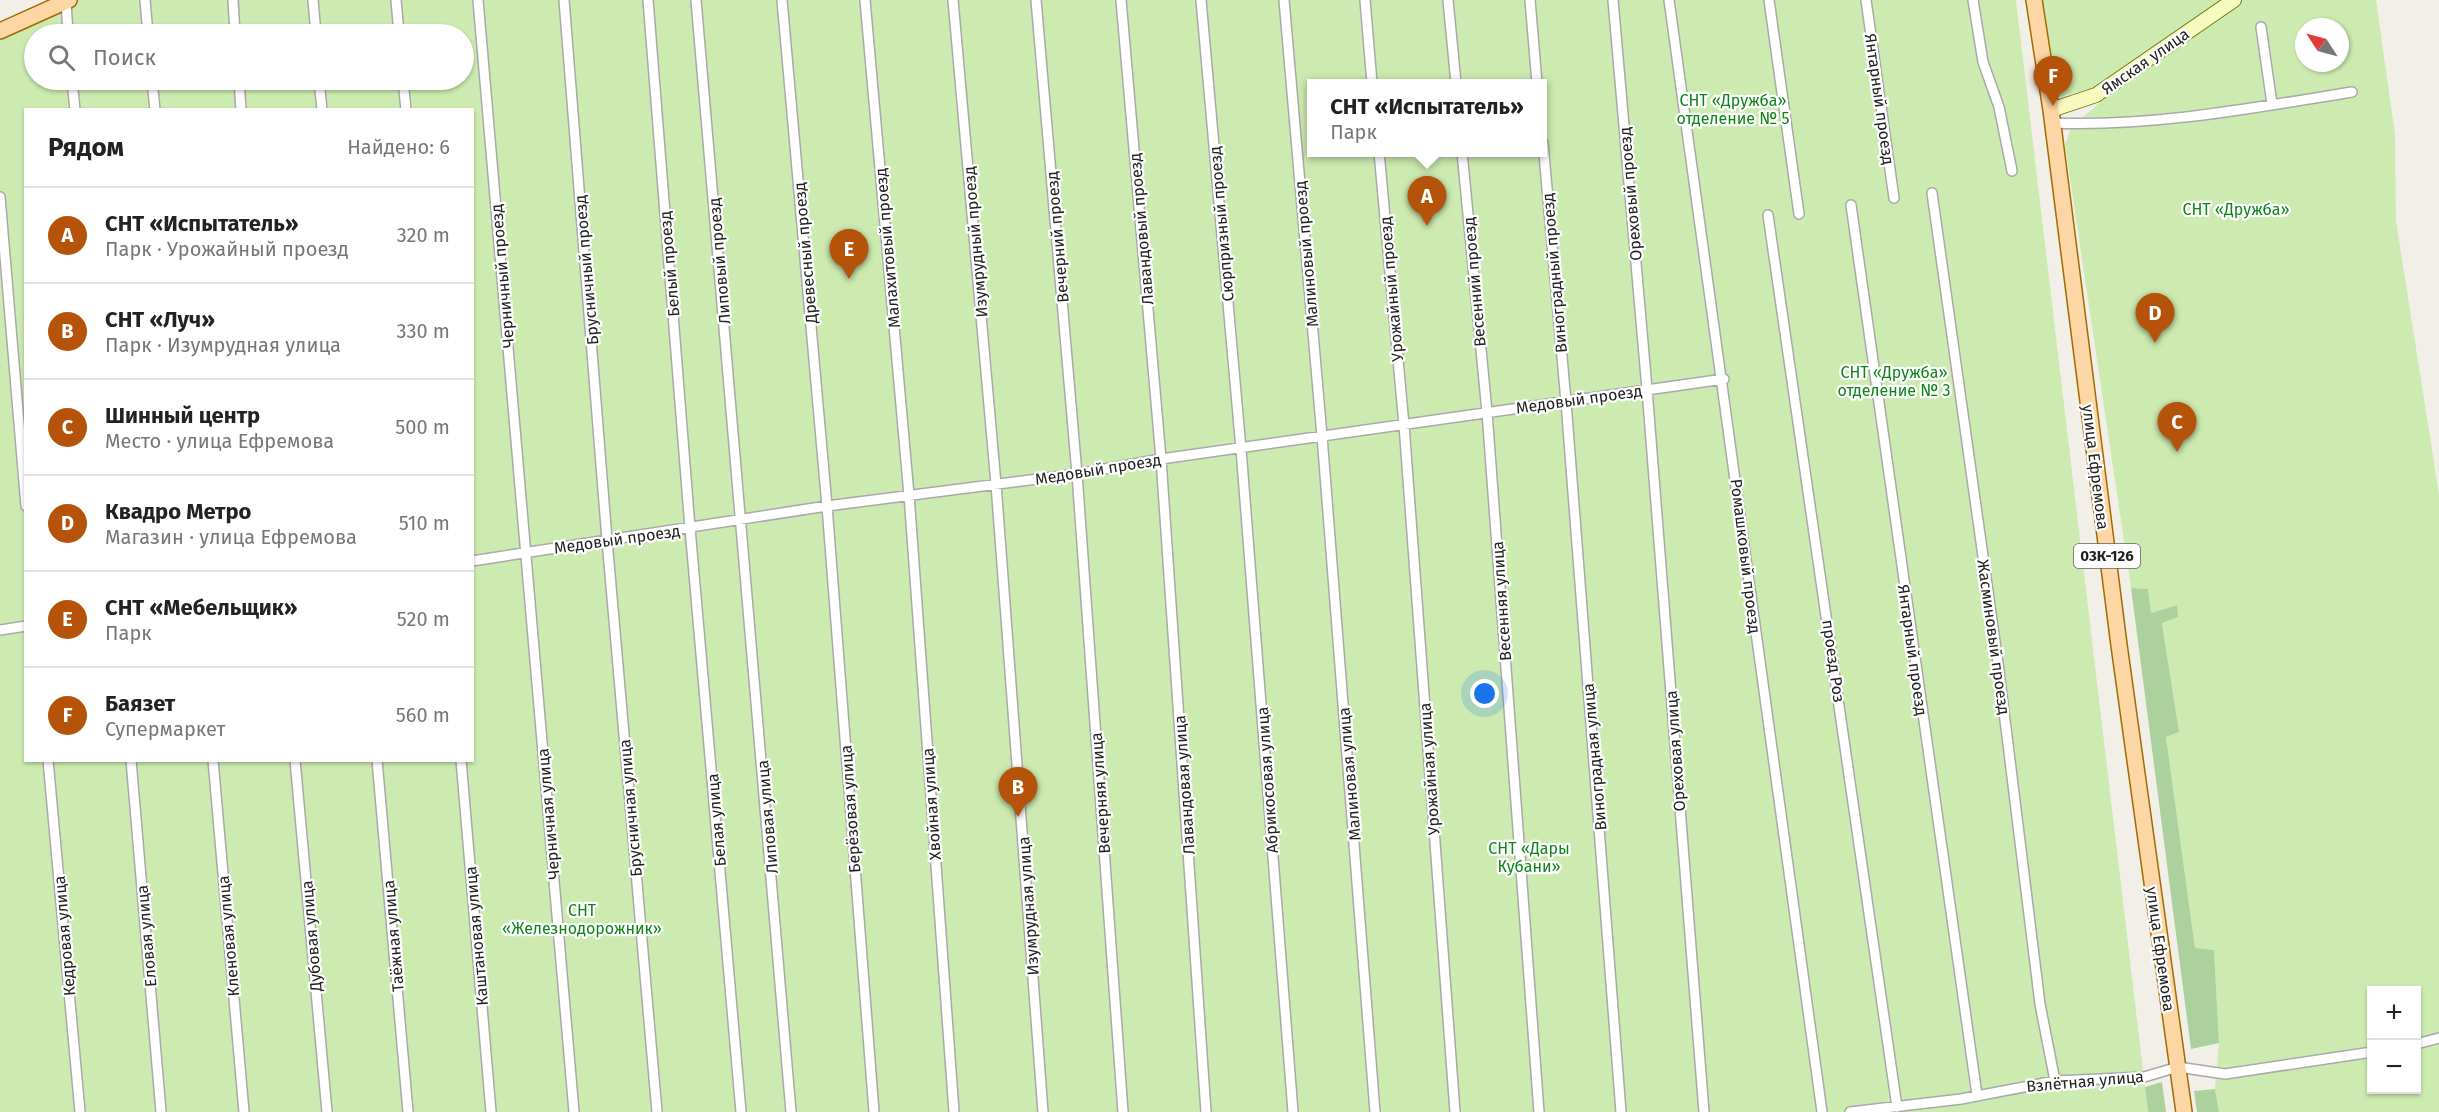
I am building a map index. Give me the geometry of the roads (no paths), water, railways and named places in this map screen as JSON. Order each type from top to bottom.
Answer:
[{"type":"main road","name":"улица Ефремова","points":[[2034,0],[2118,645],[2184,1112]]},
{"type":"main road","points":[[0,31],[67,1]]},
{"type":"street","points":[[145,0],[147,24]]},
{"type":"street","points":[[233,0],[235,24]]},
{"type":"street","points":[[313,0],[314,24]]},
{"type":"street","points":[[396,0],[398,24]]},
{"type":"street","name":"Черничный проезд","points":[[478,0],[525,552]]},
{"type":"street","name":"Брусничный проезд","points":[[564,0],[607,540]]},
{"type":"street","name":"Белый проезд","points":[[648,0],[690,528]]},
{"type":"street","name":"Липовый проезд","points":[[696,0],[742,521]]},
{"type":"street","name":"Древесный проезд","points":[[782,0],[827,506]]},
{"type":"street","name":"Малахитовый проезд","points":[[865,0],[909,495]]},
{"type":"street","name":"Изумрудный проезд","points":[[953,0],[996,484]]},
{"type":"street","name":"Вечерний проезд","points":[[1036,0],[1077,474]]},
{"type":"street","name":"Лавандовый проезд","points":[[1121,0],[1161,459]]},
{"type":"street","name":"Сюрпризный проезд","points":[[1201,0],[1241,449]]},
{"type":"street","name":"Малиновый проезд","points":[[1284,0],[1322,436]]},
{"type":"street","points":[[1365,0],[1372,79]]},
{"type":"street","points":[[1448,0],[1456,79]]},
{"type":"street","points":[[1530,0],[1537,79]]},
{"type":"street","name":"Ореховый проезд","points":[[1613,0],[1647,389]]},
{"type":"street","name":"Ромашковый проезд","points":[[1669,0],[1724,378],[1765,703],[1822,1112]]},
{"type":"street","points":[[1769,0],[1799,214]]},
{"type":"street","name":"Янтарный проезд","points":[[1866,0],[1894,198]]},
{"type":"street","points":[[1973,0],[1983,62],[1999,107],[2012,171]]},
{"type":"street","name":"Ямская улица","points":[[2051,117],[2096,95],[2234,0]]},
{"type":"street","points":[[67,1],[68,24]]},
{"type":"street","points":[[2261,27],[2272,104]]},
{"type":"street","points":[[73,90],[75,108]]},
{"type":"street","points":[[153,90],[155,108]]},
{"type":"street","points":[[240,90],[241,108]]},
{"type":"street","points":[[320,90],[322,108]]},
{"type":"street","points":[[404,90],[406,108]]},
{"type":"street","points":[[2051,117],[2106,125],[2191,117],[2352,92]]},
{"type":"street","name":"Урожайный проезд","points":[[1379,157],[1404,425]]},
{"type":"street","name":"Весенний проезд","points":[[1462,157],[1486,412]]},
{"type":"street","name":"Виноградный проезд","points":[[1543,157],[1566,402]]},
{"type":"street","name":"Жасминовый проезд","points":[[1932,193],[1998,663],[2040,1004],[2055,1081]]},
{"type":"street","points":[[0,197],[24,482]]},
{"type":"street","name":"Янтарный проезд","points":[[1851,205],[1977,1095]]},
{"type":"street","name":"проезд Роз","points":[[1768,215],[1897,1107]]},
{"type":"street","name":"Медовый проезд","points":[[474,561],[742,521],[827,506],[1077,474],[1161,459],[1724,378]]},
{"type":"street","name":"Ореховая улица","points":[[1647,389],[1704,1112]]},
{"type":"street","name":"Виноградная улица","points":[[1566,402],[1622,1112]]},
{"type":"street","name":"Весенняя улица","points":[[1486,412],[1539,1112]]},
{"type":"street","name":"Урожайная улица","points":[[1404,425],[1455,1112]]},
{"type":"street","name":"Малиновая улица","points":[[1322,436],[1376,1112]]},
{"type":"street","name":"Абрикосовая улица","points":[[1241,449],[1293,1112]]},
{"type":"street","name":"Лавандовая улица","points":[[1161,459],[1206,1112]]},
{"type":"street","name":"Вечерняя улица","points":[[1077,474],[1123,1112]]},
{"type":"street","name":"Изумрудная улица","points":[[996,484],[1043,1112]]},
{"type":"street","name":"Хвойная улица","points":[[909,495],[954,1112]]},
{"type":"street","name":"Берёзовая улица","points":[[827,506],[874,1112]]},
{"type":"street","name":"Липовая улица","points":[[742,521],[791,1112]]},
{"type":"street","name":"Белая улица","points":[[690,528],[741,1112]]},
{"type":"street","name":"Брусничная улица","points":[[607,540],[657,1112]]},
{"type":"street","name":"Черничная улица","points":[[525,552],[574,1112]]},
{"type":"street","points":[[0,630],[24,626]]},
{"type":"street","name":"Кедровая улица","points":[[48,762],[80,1112]]},
{"type":"street","name":"Еловая улица","points":[[131,762],[161,1112]]},
{"type":"street","name":"Кленовая улица","points":[[213,762],[244,1112]]},
{"type":"street","name":"Дубовая улица","points":[[295,762],[327,1112]]},
{"type":"street","name":"Таёжная улица","points":[[377,762],[408,1112]]},
{"type":"street","name":"Каштановая улица","points":[[461,762],[491,1112]]},
{"type":"street","points":[[2421,1043],[2439,1038]]},
{"type":"street","points":[[2178,1067],[2225,1074],[2367,1053]]},
{"type":"street","name":"Взлётная улица","points":[[1850,1112],[1977,1095],[2055,1081],[2144,1077],[2178,1067]]},
{"type":"place","name":"Баязет","points":[[2053,106]]},
{"type":"place","name":"СНТ «Испытатель»","points":[[1427,226]]},
{"type":"place","name":"СНТ «Мебельщик»","points":[[849,279]]},
{"type":"place","name":"Квадро Метро","points":[[2155,343]]},
{"type":"place","name":"Шинный центр","points":[[2177,452]]},
{"type":"place","name":"СНТ «Луч»","points":[[1018,817]]},
{"type":"park label","name":"СНТ «Дружба» отделение № 5","points":[[1733,109]]},
{"type":"park label","name":"СНТ «Дружба»","points":[[2236,209]]},
{"type":"park label","name":"СНТ «Дружба» отделение № 3","points":[[1894,381]]},
{"type":"park label","name":"СНТ «Дары Кубани»","points":[[1529,857]]},
{"type":"park label","name":"СНТ «Железнодорожник»","points":[[582,919]]}]
